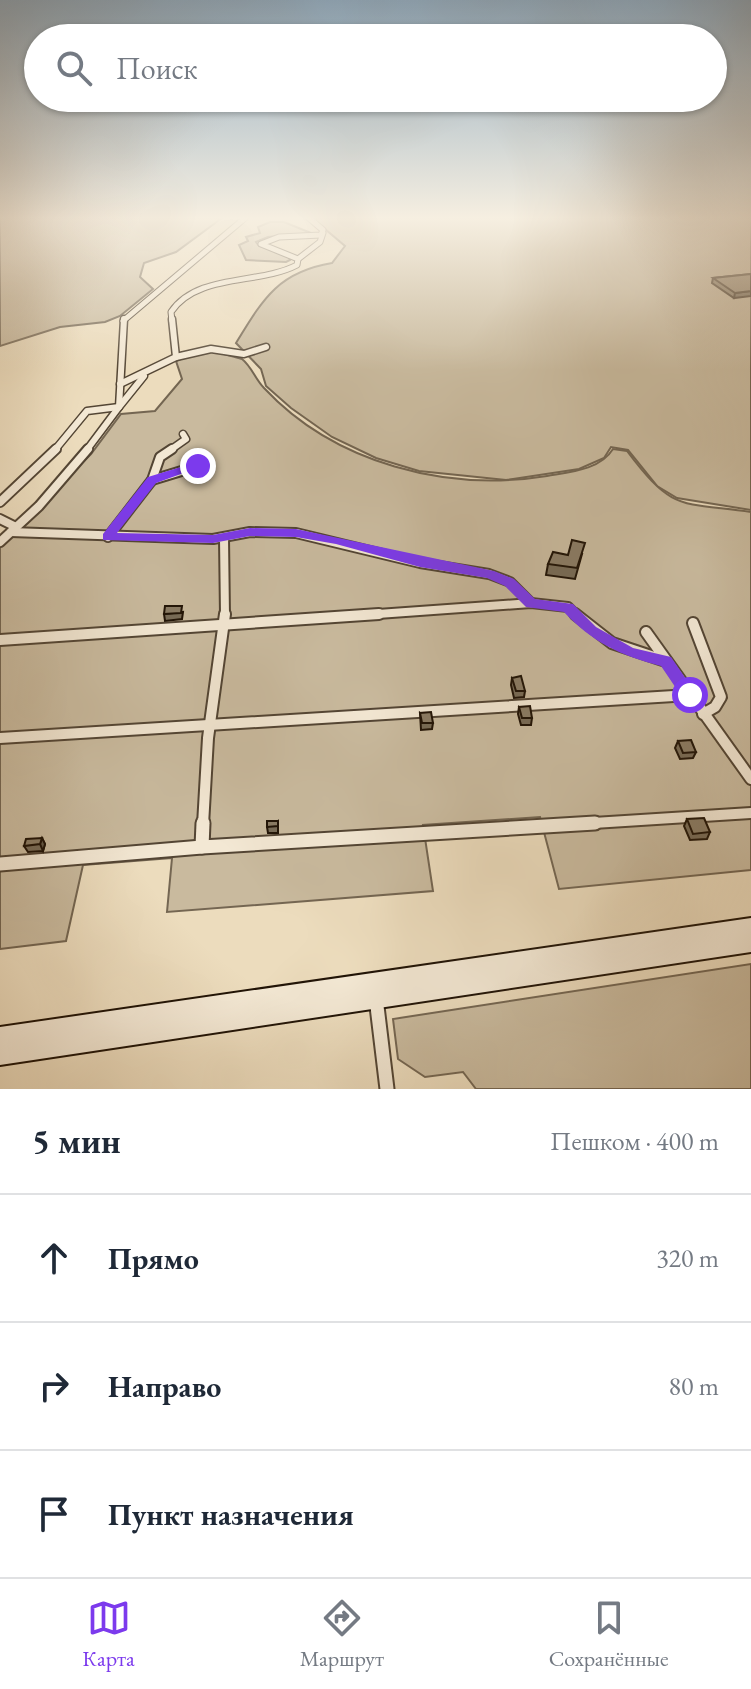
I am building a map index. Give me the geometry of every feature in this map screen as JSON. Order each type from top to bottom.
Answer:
[{"type":"street","points":[[0,1046],[751,935]]},
{"type":"lane","points":[[119,407],[123,320],[184,269]]},
{"type":"lane","points":[[176,357],[171,312],[177,303],[212,285],[292,269]]},
{"type":"lane","points":[[120,384],[176,357],[211,349],[244,354],[266,347]]},
{"type":"lane","points":[[0,542],[104,434],[119,407],[146,373]]},
{"type":"lane","points":[[0,502],[61,444],[87,411],[119,407]]},
{"type":"lane","points":[[108,537],[152,480],[160,457],[186,439],[183,434]]},
{"type":"lane","points":[[152,480],[198,466]]},
{"type":"lane","points":[[0,519],[14,530],[108,537],[224,538],[272,531],[336,540],[420,563],[489,574],[510,582],[531,603]]},
{"type":"lane","points":[[202,847],[210,725],[223,626],[224,538]]},
{"type":"lane","points":[[0,640],[531,603],[568,607],[590,631],[629,653],[666,661]]},
{"type":"lane","points":[[693,623],[721,697],[715,707],[703,714]]},
{"type":"lane","points":[[646,632],[751,779]]},
{"type":"lane","points":[[0,738],[690,695]]},
{"type":"lane","points":[[0,864],[202,847],[751,813]]},
{"type":"lane","points":[[375,990],[387,1089]]},
{"type":"shaded area","points":[[0,269],[142,269],[140,277],[153,289],[120,316],[105,322],[60,327],[0,346]]},
{"type":"shaded area","points":[[308,269],[751,269],[751,510],[677,498],[657,486],[628,450],[611,447],[604,458],[579,469],[506,480],[419,471],[376,458],[332,437],[266,386],[261,369],[236,343],[264,301],[298,273]]},
{"type":"shaded area","points":[[206,349],[242,359],[264,388],[292,414],[324,436],[358,453],[395,466],[471,480],[509,480],[584,469],[600,462],[613,449],[627,451],[656,485],[679,501],[751,512],[751,870],[559,889],[540,817],[423,825],[433,891],[167,912],[172,858],[83,865],[66,941],[0,949],[0,544],[91,454],[121,414],[155,411],[182,379],[176,361]]},
{"type":"shaded area","points":[[751,964],[751,1089],[476,1089],[463,1072],[425,1077],[398,1059],[393,1019]]},
{"type":"building","points":[[751,274],[751,291],[735,293],[713,278]]},
{"type":"building","points":[[572,540],[585,543],[577,568],[548,564],[553,552],[568,555]]},
{"type":"building","points":[[165,606],[182,606],[181,613],[164,614]]},
{"type":"building","points":[[521,676],[525,691],[516,691],[512,678]]},
{"type":"building","points":[[530,706],[532,718],[522,718],[519,707]]},
{"type":"building","points":[[431,712],[433,723],[422,723],[420,713]]},
{"type":"building","points":[[691,740],[696,752],[683,753],[678,741]]},
{"type":"building","points":[[704,818],[710,832],[693,834],[687,819]]},
{"type":"building","points":[[267,821],[278,821],[278,826],[267,827]]},
{"type":"building","points":[[42,838],[40,844],[24,846],[26,839]]},
{"type":"route","points":[[198,466],[152,480],[119,517],[108,537],[213,539],[250,532],[296,533],[336,540],[420,563],[489,574],[510,582],[531,603],[568,607],[590,631],[629,653],[666,661],[690,695]]}]
